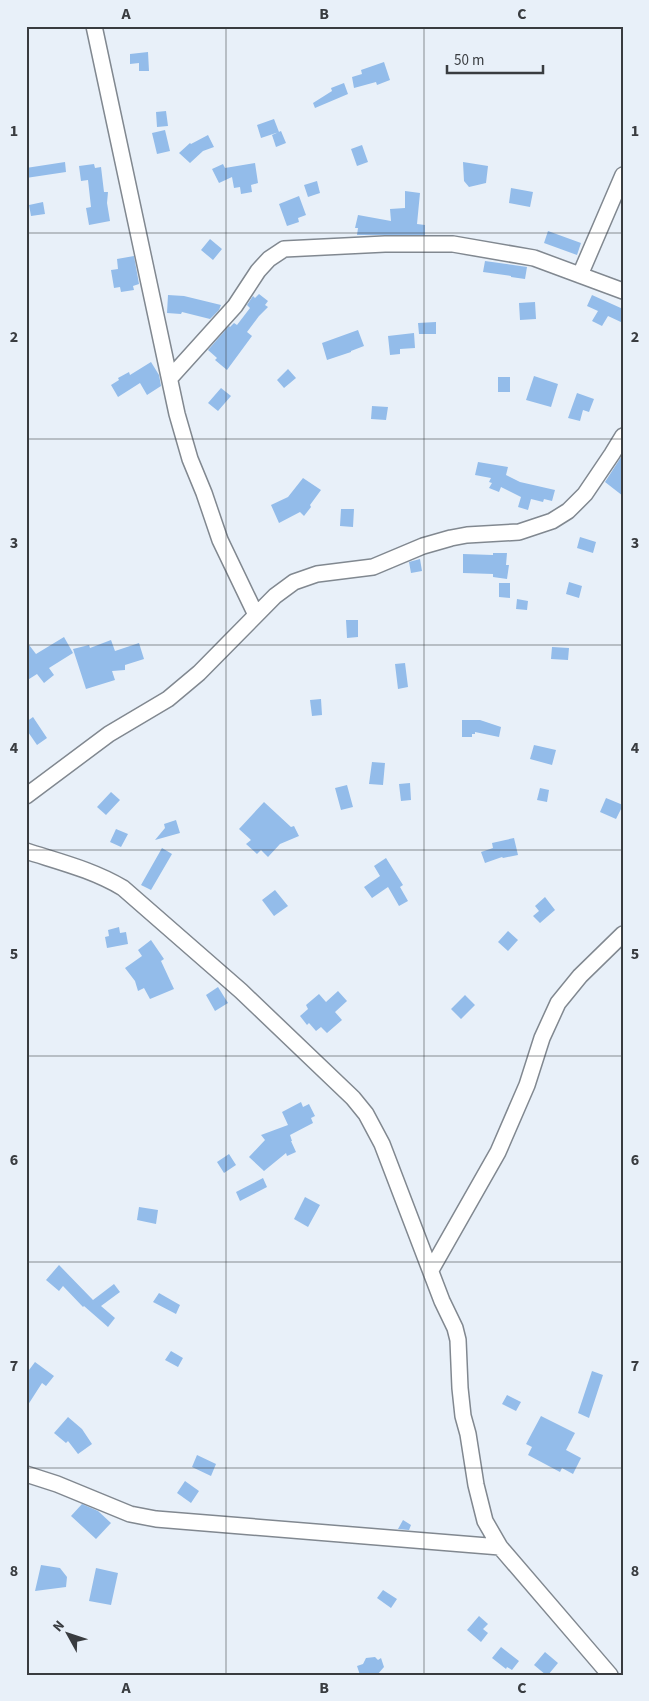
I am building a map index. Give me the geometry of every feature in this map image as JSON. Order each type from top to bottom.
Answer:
[{"type":"street","points":[[94,26],[177,414],[190,459],[220,540],[256,615]]},
{"type":"street","points":[[580,275],[623,175]]},
{"type":"street","points":[[170,378],[235,306],[268,259],[284,249],[385,244],[453,244],[534,258],[623,291]]},
{"type":"street","points":[[26,796],[109,734],[168,698],[199,674],[275,596],[294,582],[317,574],[373,566],[423,546],[451,538],[467,535],[519,532],[552,521],[568,511],[585,494],[623,436]]},
{"type":"street","points":[[26,852],[88,870],[123,888],[242,991],[353,1098],[366,1114],[382,1144],[442,1301],[455,1328],[458,1340],[459,1380],[463,1416],[485,1521],[500,1546],[610,1675]]},
{"type":"street","points":[[431,1270],[498,1152],[527,1085],[542,1038],[558,1003],[580,976],[623,934]]},
{"type":"street","points":[[26,1474],[65,1487],[130,1514],[156,1519],[500,1546]]},
{"type":"building","points":[[148,52],[149,71],[139,71],[139,63],[130,64],[130,54]]},
{"type":"building","points":[[384,62],[390,80],[377,85],[376,82],[354,88],[352,77],[362,74],[361,70]]},
{"type":"building","points":[[344,83],[348,94],[315,108],[313,103],[332,91],[331,88]]},
{"type":"building","points":[[166,111],[168,126],[157,127],[156,112]]},
{"type":"building","points":[[274,119],[279,132],[261,138],[257,125]]},
{"type":"building","points":[[165,130],[170,151],[157,154],[152,133]]},
{"type":"building","points":[[281,131],[286,143],[276,147],[272,135]]},
{"type":"building","points":[[208,135],[214,147],[203,151],[190,163],[179,153],[190,143]]},
{"type":"building","points":[[362,145],[368,162],[357,166],[351,149]]},
{"type":"building","points":[[65,162],[66,172],[26,178],[26,168]]},
{"type":"building","points":[[463,162],[488,166],[486,183],[469,187],[464,181]]},
{"type":"building","points":[[255,163],[258,183],[251,185],[252,192],[241,194],[240,187],[234,188],[232,177],[219,183],[212,169],[223,164],[225,168]]},
{"type":"building","points":[[94,164],[95,168],[101,167],[104,192],[108,192],[107,203],[110,221],[89,225],[86,208],[91,207],[88,180],[81,181],[79,166]]},
{"type":"building","points":[[317,181],[320,193],[308,197],[304,185]]},
{"type":"building","points":[[511,188],[533,192],[530,207],[509,203]]},
{"type":"building","points":[[405,191],[420,193],[417,224],[425,225],[425,235],[357,235],[358,228],[355,228],[358,215],[391,221],[390,209],[405,208]]},
{"type":"building","points":[[299,196],[306,215],[298,218],[299,222],[287,226],[279,204]]},
{"type":"building","points":[[43,202],[45,214],[31,216],[29,205]]},
{"type":"building","points":[[548,231],[581,243],[577,255],[544,243]]},
{"type":"building","points":[[210,239],[222,249],[213,260],[201,250]]},
{"type":"building","points":[[134,256],[139,284],[133,286],[134,290],[121,292],[120,287],[114,288],[111,270],[118,269],[117,259]]},
{"type":"building","points":[[485,261],[527,267],[525,279],[483,272]]},
{"type":"building","points":[[259,294],[268,301],[265,305],[268,307],[247,332],[252,336],[227,370],[215,360],[217,358],[208,350],[229,326],[234,323],[237,325],[250,308],[247,305],[253,296],[255,298]]},
{"type":"building","points":[[168,295],[184,296],[221,305],[219,310],[210,319],[182,312],[181,314],[167,313]]},
{"type":"building","points":[[592,295],[623,309],[623,323],[608,316],[602,326],[592,321],[598,311],[587,306]]},
{"type":"building","points":[[535,302],[536,319],[520,320],[519,303]]},
{"type":"building","points":[[436,322],[436,334],[419,334],[418,323]]},
{"type":"building","points":[[358,330],[364,346],[327,360],[322,343]]},
{"type":"building","points":[[414,333],[415,348],[400,349],[400,354],[390,355],[388,336]]},
{"type":"building","points":[[151,362],[159,375],[161,386],[147,395],[140,383],[118,397],[111,385],[119,380],[118,378],[129,372],[130,375]]},
{"type":"building","points":[[288,369],[296,378],[284,388],[277,380]]},
{"type":"building","points":[[534,376],[558,384],[551,407],[526,400]]},
{"type":"building","points":[[498,377],[510,377],[510,392],[498,392]]},
{"type":"building","points":[[221,388],[231,396],[218,411],[208,403]]},
{"type":"building","points":[[577,393],[594,399],[589,412],[583,410],[580,421],[568,418]]},
{"type":"building","points":[[372,406],[388,407],[386,420],[371,419]]},
{"type":"building","points":[[623,454],[623,496],[605,482]]},
{"type":"building","points":[[478,462],[508,467],[506,475],[520,482],[555,490],[552,501],[544,499],[543,502],[531,499],[528,510],[518,507],[521,497],[501,487],[499,492],[489,488],[492,483],[489,482],[491,478],[475,475]]},
{"type":"building","points":[[303,478],[321,490],[304,516],[300,512],[279,523],[271,505],[288,497]]},
{"type":"building","points":[[341,509],[354,509],[353,527],[340,526]]},
{"type":"building","points":[[580,537],[596,542],[593,553],[577,548]]},
{"type":"building","points":[[493,553],[507,553],[506,565],[509,565],[507,579],[493,577],[493,574],[463,573],[463,554],[493,555]]},
{"type":"building","points":[[420,559],[422,571],[411,573],[409,562]]},
{"type":"building","points":[[569,582],[582,586],[579,598],[566,594]]},
{"type":"building","points":[[499,583],[510,583],[510,598],[499,597]]},
{"type":"building","points":[[517,599],[528,601],[527,610],[516,609]]},
{"type":"building","points":[[346,620],[358,620],[358,637],[347,638]]},
{"type":"building","points":[[64,637],[73,653],[49,668],[54,675],[44,683],[37,674],[26,681],[26,641],[36,654]]},
{"type":"building","points":[[111,640],[115,651],[139,643],[144,659],[125,665],[125,670],[112,671],[115,680],[86,689],[73,649],[89,645],[90,648]]},
{"type":"building","points":[[552,647],[569,648],[568,660],[551,659]]},
{"type":"building","points":[[405,663],[408,687],[398,689],[395,664]]},
{"type":"building","points":[[321,699],[322,715],[312,716],[310,700]]},
{"type":"building","points":[[33,717],[47,738],[37,745],[26,729],[26,722]]},
{"type":"building","points":[[462,720],[480,720],[501,727],[499,737],[475,732],[475,734],[472,734],[472,737],[462,737]]},
{"type":"building","points":[[534,745],[556,750],[552,765],[530,759]]},
{"type":"building","points":[[372,762],[385,763],[383,785],[369,784]]},
{"type":"building","points":[[410,783],[411,800],[401,801],[399,784]]},
{"type":"building","points":[[347,785],[353,807],[341,810],[335,788]]},
{"type":"building","points":[[540,788],[549,790],[547,802],[537,800]]},
{"type":"building","points":[[111,792],[120,800],[106,815],[97,807]]},
{"type":"building","points":[[606,798],[623,805],[616,819],[600,812]]},
{"type":"building","points":[[264,802],[291,827],[294,826],[299,836],[280,844],[268,857],[261,850],[257,854],[246,844],[251,840],[239,829]]},
{"type":"building","points":[[176,820],[180,833],[155,840],[165,828],[164,824]]},
{"type":"building","points":[[116,829],[128,834],[121,847],[110,842]]},
{"type":"building","points":[[514,838],[518,855],[502,857],[485,863],[481,852],[493,848],[492,843]]},
{"type":"building","points":[[162,848],[172,854],[151,890],[141,885]]},
{"type":"building","points":[[386,858],[403,885],[400,887],[408,901],[399,906],[388,887],[372,898],[364,887],[380,876],[374,866]]},
{"type":"building","points":[[275,890],[288,906],[274,916],[262,900]]},
{"type":"building","points":[[545,897],[555,910],[540,923],[533,916],[539,911],[535,906]]},
{"type":"building","points":[[119,927],[120,933],[126,932],[128,944],[107,948],[105,937],[109,936],[108,930]]},
{"type":"building","points":[[508,931],[518,940],[508,951],[498,942]]},
{"type":"building","points":[[151,940],[164,959],[161,961],[174,989],[150,999],[144,988],[138,991],[135,981],[125,968],[142,956],[138,950]]},
{"type":"building","points":[[218,987],[228,1003],[215,1011],[206,995]]},
{"type":"building","points":[[338,991],[347,1001],[335,1012],[342,1020],[327,1033],[321,1027],[316,1031],[309,1023],[307,1025],[300,1016],[308,1009],[306,1005],[319,994],[326,1002]]},
{"type":"building","points":[[465,995],[475,1005],[461,1019],[451,1009]]},
{"type":"building","points":[[301,1102],[303,1107],[309,1104],[315,1116],[311,1118],[313,1123],[290,1135],[296,1152],[287,1156],[286,1153],[264,1171],[249,1157],[265,1140],[261,1135],[288,1125],[282,1112]]},
{"type":"building","points":[[229,1154],[236,1165],[224,1173],[217,1162]]},
{"type":"building","points":[[263,1178],[267,1187],[240,1201],[236,1192]]},
{"type":"building","points":[[305,1197],[320,1205],[308,1227],[294,1219]]},
{"type":"building","points":[[139,1207],[158,1210],[156,1224],[137,1220]]},
{"type":"building","points":[[59,1265],[93,1300],[114,1284],[120,1292],[101,1306],[115,1318],[108,1327],[83,1307],[63,1286],[59,1291],[46,1280]]},
{"type":"building","points":[[159,1293],[180,1305],[176,1314],[153,1302]]},
{"type":"building","points":[[171,1351],[183,1358],[178,1367],[165,1360]]},
{"type":"building","points":[[35,1362],[54,1376],[46,1386],[42,1383],[26,1408],[26,1374]]},
{"type":"building","points":[[592,1371],[603,1375],[589,1418],[578,1413]]},
{"type":"building","points":[[507,1395],[521,1402],[516,1411],[502,1404]]},
{"type":"building","points":[[541,1416],[575,1433],[566,1450],[581,1458],[573,1474],[562,1468],[560,1472],[528,1455],[532,1447],[526,1444]]},
{"type":"building","points":[[68,1417],[82,1429],[92,1444],[78,1454],[68,1441],[66,1443],[54,1433]]},
{"type":"building","points":[[197,1455],[216,1464],[211,1476],[192,1467]]},
{"type":"building","points":[[185,1481],[199,1491],[191,1503],[177,1493]]},
{"type":"building","points":[[82,1504],[98,1511],[111,1523],[96,1539],[71,1516]]},
{"type":"building","points":[[403,1520],[411,1525],[409,1530],[398,1529]]},
{"type":"building","points":[[41,1565],[60,1568],[67,1577],[66,1587],[35,1591]]},
{"type":"building","points":[[96,1568],[118,1573],[111,1605],[89,1601]]},
{"type":"building","points":[[383,1590],[397,1599],[391,1608],[377,1598]]},
{"type":"building","points":[[479,1616],[488,1624],[483,1629],[488,1633],[481,1642],[467,1630]]},
{"type":"building","points":[[501,1647],[519,1661],[512,1670],[507,1667],[506,1669],[492,1658]]},
{"type":"building","points":[[545,1652],[558,1663],[548,1675],[534,1665]]},
{"type":"building","points":[[375,1657],[378,1660],[381,1658],[384,1667],[377,1675],[360,1675],[357,1666],[363,1664],[366,1658]]}]
